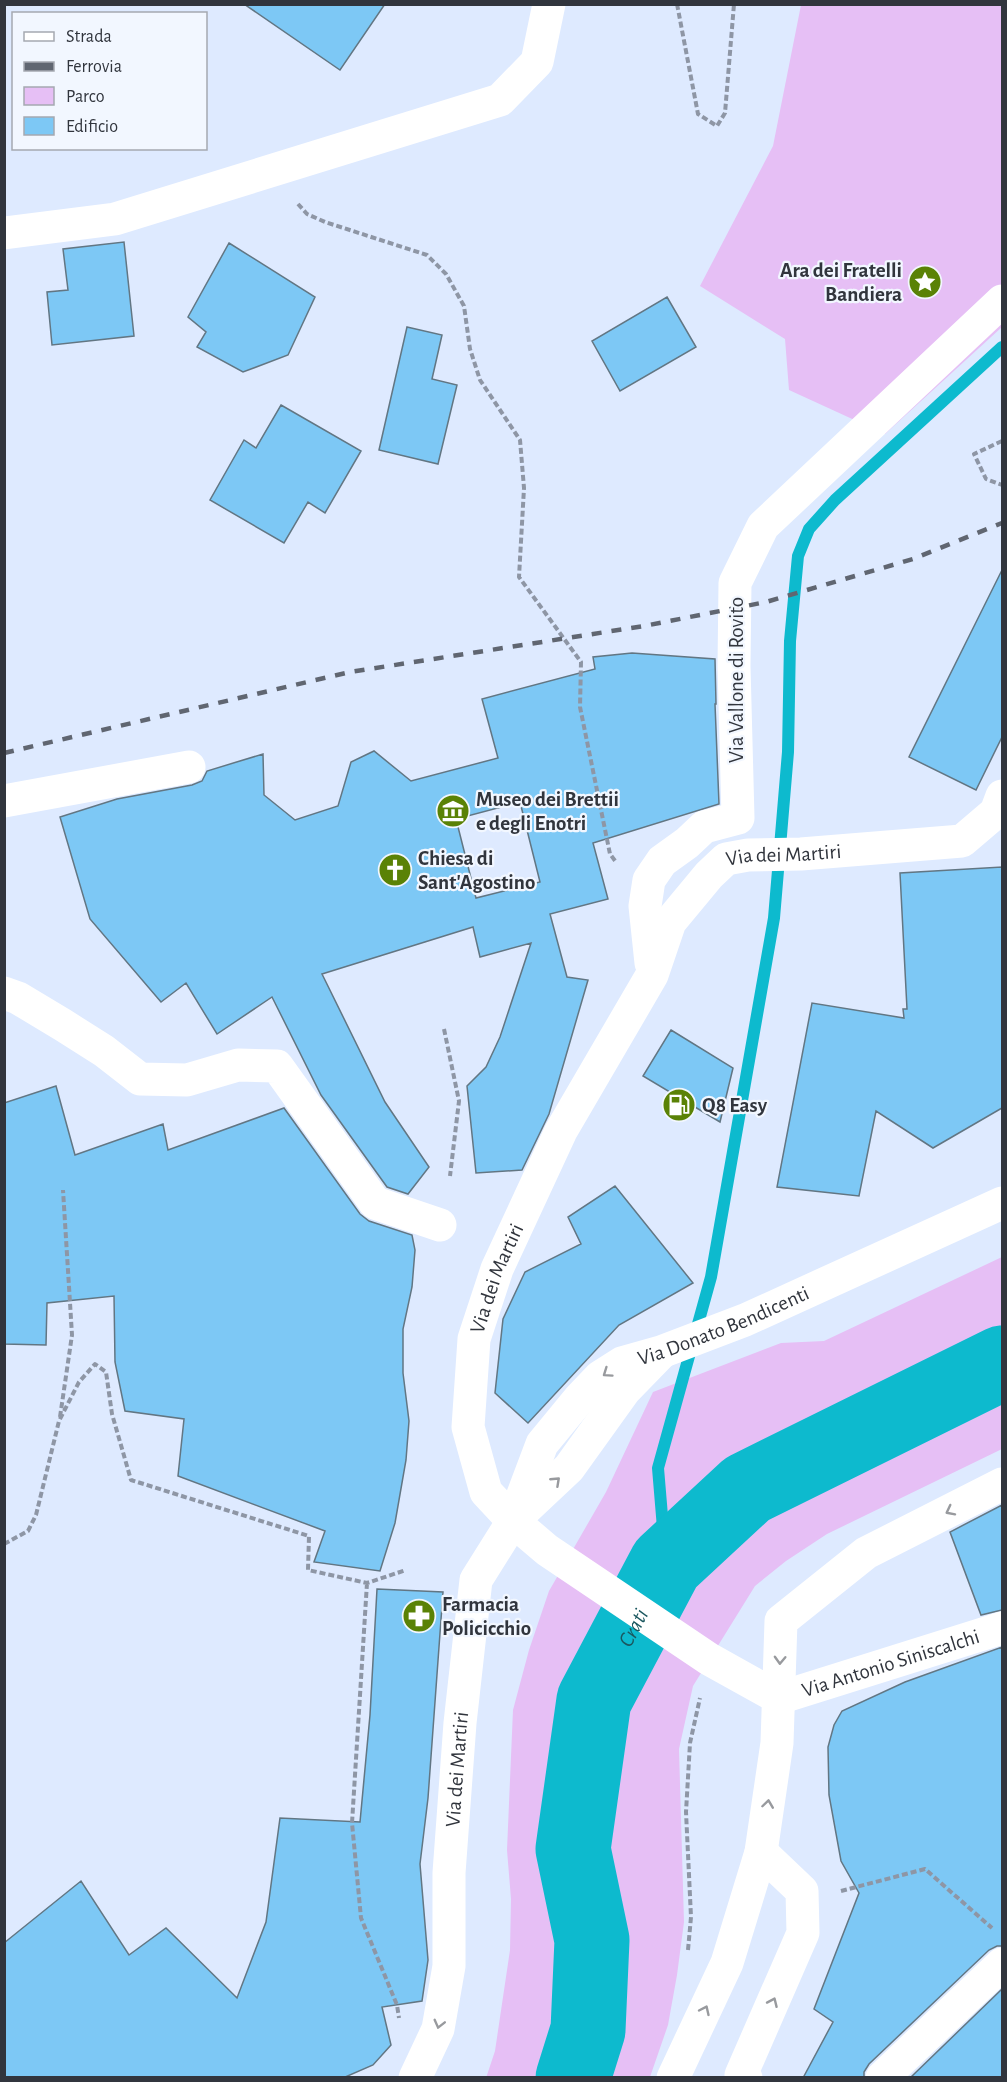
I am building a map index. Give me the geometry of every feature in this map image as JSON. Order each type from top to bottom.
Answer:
[{"type":"street","points":[[4,233],[115,219],[500,100],[537,62],[549,4]]},
{"type":"street","name":"Via Vallone di Rovito","points":[[652,975],[645,906],[649,880],[662,861],[704,827],[738,818],[734,666],[735,583],[763,526],[1002,301]]},
{"type":"street","points":[[4,801],[189,767]]},
{"type":"street","name":"Via dei Martiri","points":[[415,2078],[438,2029],[449,1966],[450,1862],[460,1723],[476,1580],[513,1521],[486,1492],[468,1427],[474,1339],[497,1269],[561,1131],[652,975],[670,922],[709,875],[726,859],[748,855],[801,855],[962,842],[996,812],[1002,796]]},
{"type":"street","points":[[4,993],[18,998],[79,1035],[140,1079],[187,1080],[238,1065],[277,1066],[375,1203],[440,1225]]},
{"type":"street","name":"Via Donato Bendicenti","points":[[513,1521],[542,1444],[600,1377],[622,1363],[661,1352],[745,1320],[1002,1203]]},
{"type":"street","points":[[673,2078],[727,1963],[761,1852],[777,1743],[781,1621],[866,1553],[1002,1485]]},
{"type":"street","points":[[513,1521],[547,1550],[709,1659],[779,1698]]},
{"type":"street","name":"Via Antonio Siniscalchi","points":[[779,1698],[1002,1628]]},
{"type":"street","points":[[744,2076],[803,1934],[802,1891],[761,1852]]},
{"type":"street","points":[[882,2078],[1000,1949]]},
{"type":"path","points":[[677,4],[698,114],[717,126],[725,113],[734,4]]},
{"type":"path","points":[[281,168],[293,198],[307,214],[428,255],[446,274],[464,306],[470,349],[480,380],[520,440],[524,488],[519,577],[581,662],[580,707],[610,854],[645,906]]},
{"type":"path","points":[[1002,441],[974,454],[986,480],[1002,485]]},
{"type":"path","points":[[444,1029],[459,1101],[450,1176]]},
{"type":"path","points":[[4,1544],[28,1531],[36,1515],[59,1421],[72,1335],[63,1190]]},
{"type":"path","points":[[59,1421],[80,1382],[95,1364],[106,1372],[112,1414],[131,1480],[309,1536],[308,1570],[367,1583],[406,1570]]},
{"type":"path","points":[[367,1583],[352,1823],[361,1918],[397,2005],[401,2025]]},
{"type":"path","points":[[688,1962],[691,1917],[686,1812],[690,1743],[709,1659]]},
{"type":"path","points":[[802,1901],[925,1869],[1000,1949]]},
{"type":"green space","points":[[801,5],[1002,5],[1002,327],[885,434],[789,390],[785,339],[700,286],[773,146]]},
{"type":"green space","points":[[1002,1257],[1002,1449],[827,1534],[786,1561],[755,1586],[693,1686],[679,1749],[684,1922],[668,2025],[650,2077],[486,2078],[495,2051],[510,1950],[511,1899],[507,1850],[513,1710],[529,1650],[549,1591],[606,1492],[653,1392],[781,1343],[824,1341]]},
{"type":"building","points":[[244,4],[385,4],[340,70]]},
{"type":"building","points":[[124,242],[134,336],[52,345],[47,292],[68,290],[63,249]]},
{"type":"building","points":[[229,243],[315,297],[288,355],[243,372],[197,347],[206,332],[188,317]]},
{"type":"building","points":[[667,297],[696,347],[620,391],[592,341]]},
{"type":"building","points":[[407,327],[442,335],[432,379],[457,385],[438,464],[379,450]]},
{"type":"building","points":[[281,405],[361,451],[325,513],[308,502],[284,543],[210,500],[244,440],[256,448]]},
{"type":"building","points":[[1002,570],[1002,737],[976,790],[909,757]]},
{"type":"building","points":[[632,653],[715,659],[719,804],[593,843],[608,899],[550,914],[567,977],[588,980],[549,1114],[522,1170],[476,1173],[467,1086],[486,1067],[500,1037],[531,943],[480,957],[473,927],[322,974],[385,1102],[429,1167],[408,1194],[387,1187],[321,1095],[272,997],[217,1034],[186,983],[161,1002],[90,919],[60,817],[117,799],[192,785],[202,781],[207,771],[263,754],[264,795],[295,820],[338,806],[351,762],[374,751],[411,781],[498,758],[482,699],[595,669],[593,657]],"holes":[[[520,802],[540,882],[476,898],[456,819]]]},
{"type":"building","points":[[1002,867],[1002,1108],[933,1148],[876,1111],[859,1196],[777,1187],[812,1003],[904,1018],[903,1009],[907,1009],[900,873]]},
{"type":"building","points":[[671,1030],[733,1068],[720,1122],[643,1076]]},
{"type":"building","points":[[56,1086],[75,1155],[163,1124],[168,1150],[284,1108],[360,1214],[369,1221],[412,1235],[415,1250],[412,1287],[403,1329],[403,1373],[409,1421],[406,1460],[395,1523],[380,1571],[314,1562],[325,1531],[178,1476],[184,1419],[125,1411],[115,1362],[114,1296],[47,1303],[46,1345],[4,1344],[4,1103]]},
{"type":"building","points":[[615,1186],[693,1283],[619,1325],[528,1423],[495,1393],[503,1319],[525,1272],[581,1244],[568,1217]]},
{"type":"building","points":[[1002,1505],[1002,1610],[981,1615],[950,1532]]},
{"type":"building","points":[[377,1589],[443,1592],[428,1798],[420,1864],[428,1960],[422,2001],[382,2007],[391,2045],[373,2065],[343,2078],[4,2078],[4,1943],[81,1881],[129,1955],[166,1928],[237,1998],[266,1922],[280,1818],[360,1822],[370,1715]]},
{"type":"building","points":[[1002,1647],[1002,1946],[989,1950],[869,2064],[864,2072],[864,2078],[803,2078],[833,2022],[814,2009],[859,1893],[841,1861],[829,1795],[828,1747],[834,1725],[842,1711],[905,1682]]},
{"type":"building","points":[[1002,1989],[1002,2078],[910,2078]]},
{"type":"waterway","points":[[666,1564],[658,1468],[711,1277],[774,918],[788,752],[790,641],[798,556],[809,529],[835,500],[1002,347]]},
{"type":"waterway","name":"Crati","points":[[573,2078],[588,2030],[592,1940],[573,1849],[594,1700],[666,1564],[747,1489],[1002,1363]]},
{"type":"railway","points":[[4,753],[350,672],[644,626],[766,602],[913,559],[1002,523]]},
{"type":"place","name":"Ara dei Fratelli Bandiera","points":[[925,282]]},
{"type":"place","name":"Museo dei Brettii e degli Enotri","points":[[453,811]]},
{"type":"place","name":"Chiesa di Sant'Agostino","points":[[395,870]]},
{"type":"place","name":"Q8 Easy","points":[[679,1105]]},
{"type":"place","name":"Farmacia Policicchio","points":[[419,1616]]}]
